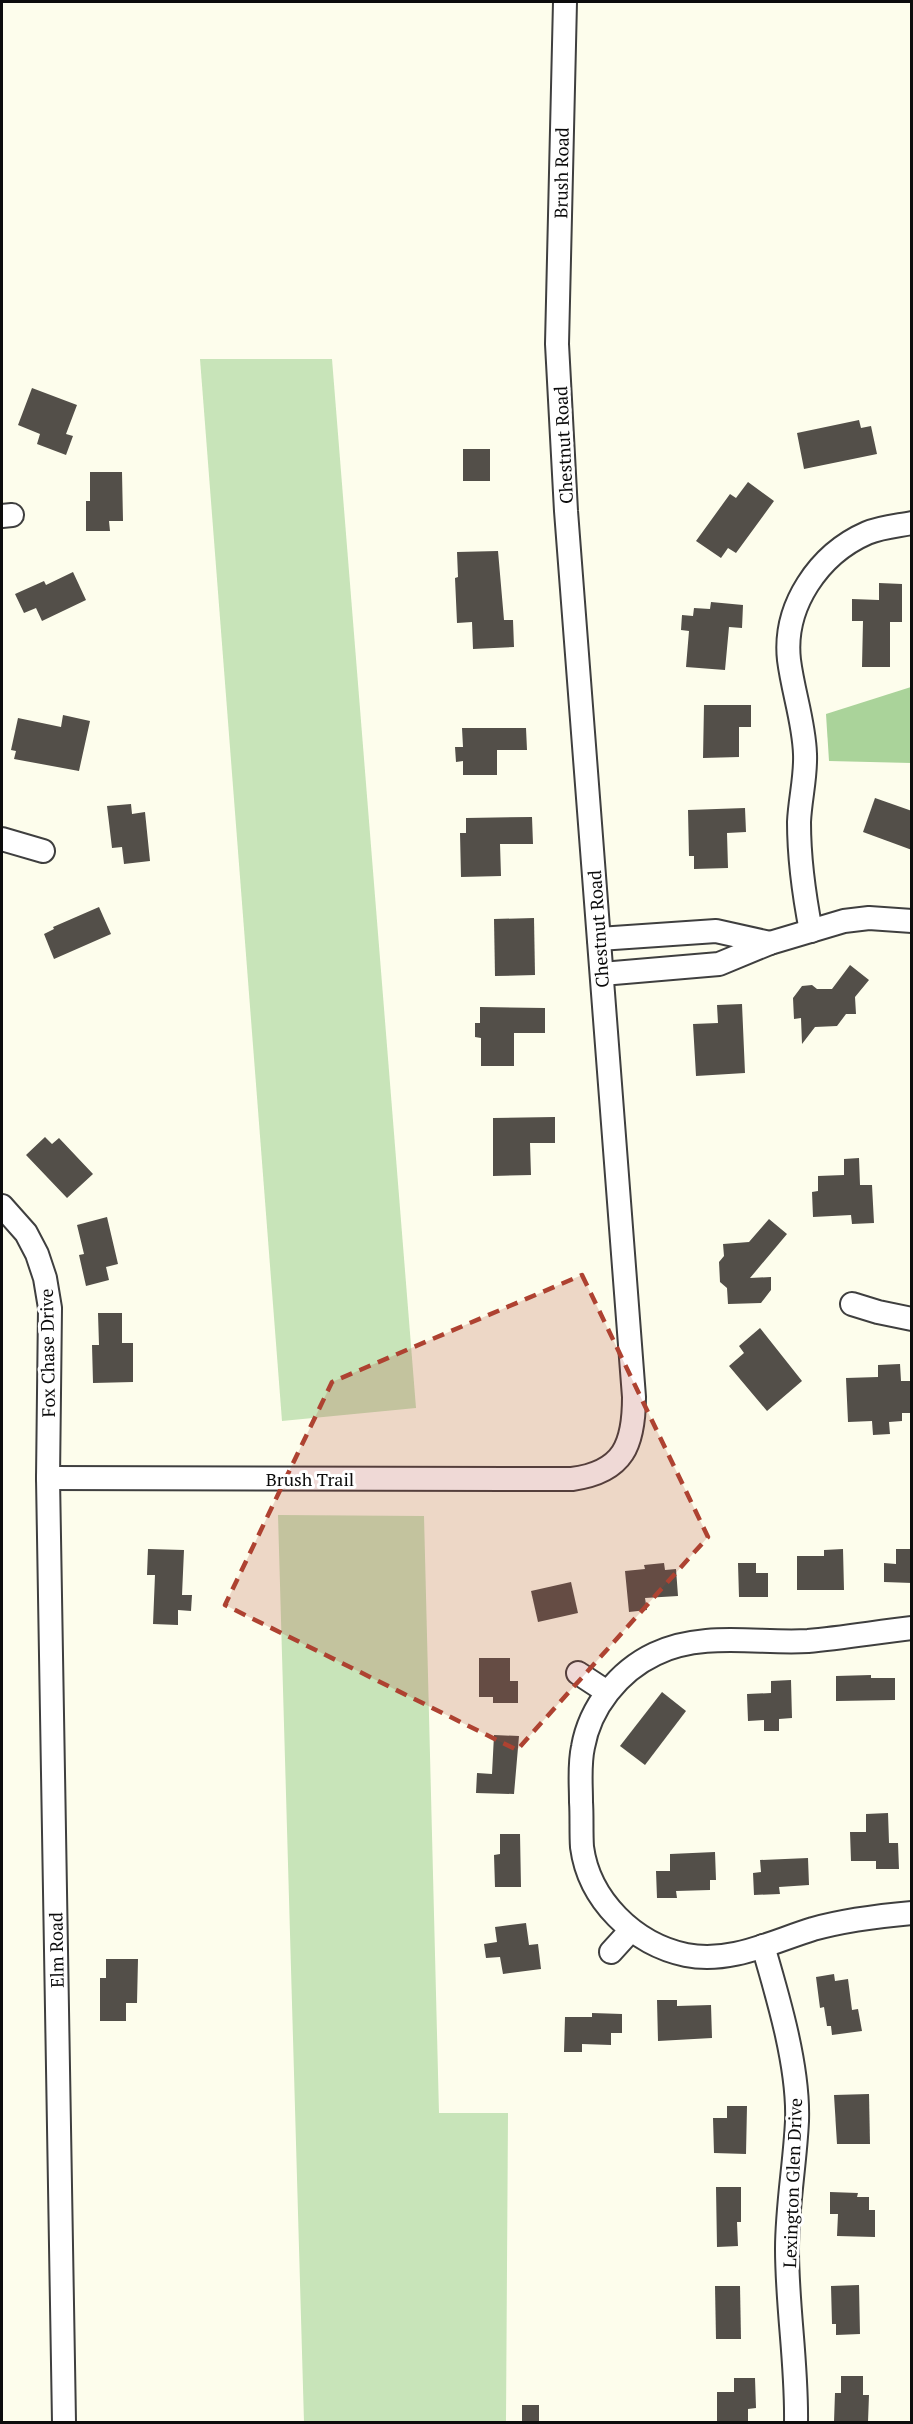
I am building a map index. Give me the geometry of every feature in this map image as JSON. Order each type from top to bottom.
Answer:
[{"type":"street","name":"Brush Road","points":[[557,344],[565,2]]},
{"type":"street","name":"Chestnut Road","points":[[557,344],[566,511],[634,1417],[632,1434],[617,1460],[590,1477],[572,1479]]},
{"type":"street","points":[[811,931],[804,895],[800,845],[799,821],[806,774],[805,741],[789,658],[792,621],[801,596],[812,577],[842,547],[869,532],[912,523]]},
{"type":"street","points":[[2,839],[43,851]]},
{"type":"street","points":[[602,974],[719,964],[770,943],[844,921],[869,918],[912,921]]},
{"type":"street","points":[[599,939],[716,931],[770,943]]},
{"type":"street","name":"Fox Chase Drive","points":[[2,1206],[26,1233],[37,1254],[45,1278],[50,1308],[48,1478]]},
{"type":"street","points":[[852,1304],[912,1319]]},
{"type":"street","name":"Brush Trail","points":[[48,1478],[572,1479]]},
{"type":"street","name":"Elm Road","points":[[48,1478],[64,2422]]},
{"type":"street","points":[[912,1628],[808,1641],[723,1640],[674,1647],[655,1653],[637,1665],[608,1692],[597,1708],[583,1747],[580,1767],[582,1847],[595,1887],[608,1906],[631,1930],[666,1949],[701,1957],[721,1957],[814,1929],[850,1921],[912,1913]]},
{"type":"street","points":[[578,1673],[608,1692]]},
{"type":"street","points":[[611,1952],[631,1930]]},
{"type":"street","name":"Lexington Glen Drive","points":[[763,1946],[795,2080],[797,2120],[789,2196],[787,2248],[796,2371],[796,2422]]},
{"type":"highlighted area","points":[[582,1275],[708,1537],[517,1750],[225,1605],[332,1382]]},
{"type":"green space","points":[[200,359],[332,359],[416,1408],[282,1421]]},
{"type":"green space","points":[[911,687],[911,763],[829,761],[826,714]]},
{"type":"green space","points":[[278,1515],[424,1516],[439,2113],[508,2113],[506,2422],[304,2422]]},
{"type":"building","points":[[32,388],[77,405],[66,434],[73,436],[66,455],[37,444],[40,434],[18,425]]},
{"type":"building","points":[[859,420],[861,428],[871,426],[877,454],[804,469],[797,433]]},
{"type":"building","points":[[463,449],[490,449],[490,481],[463,481]]},
{"type":"building","points":[[90,472],[122,472],[123,521],[109,521],[110,531],[86,531],[86,501],[90,501]]},
{"type":"building","points":[[748,482],[774,501],[736,553],[728,548],[721,558],[696,541],[730,494],[736,498]]},
{"type":"building","points":[[498,551],[504,620],[513,620],[514,647],[473,649],[472,622],[457,623],[455,578],[458,577],[457,552]]},
{"type":"building","points":[[73,572],[86,600],[42,621],[36,608],[24,613],[15,594],[44,581],[46,585]]},
{"type":"building","points":[[879,583],[902,584],[902,622],[890,622],[890,667],[862,667],[863,621],[852,621],[852,599],[879,600]]},
{"type":"building","points":[[711,602],[743,605],[742,628],[729,627],[725,670],[686,667],[689,631],[681,630],[682,615],[693,616],[694,608],[710,609]]},
{"type":"building","points":[[704,705],[751,705],[751,727],[739,727],[739,757],[703,758]]},
{"type":"building","points":[[63,715],[90,721],[79,771],[14,759],[16,751],[11,750],[18,718],[61,727]]},
{"type":"building","points":[[462,728],[526,728],[527,750],[497,750],[497,775],[463,775],[463,761],[456,762],[455,747],[463,747]]},
{"type":"building","points":[[875,798],[912,811],[912,850],[863,832]]},
{"type":"building","points":[[131,804],[132,814],[145,812],[150,861],[124,864],[122,847],[112,848],[107,806]]},
{"type":"building","points":[[745,808],[746,832],[727,833],[728,868],[694,869],[694,856],[689,856],[688,810]]},
{"type":"building","points":[[532,817],[533,844],[500,844],[501,876],[461,877],[460,833],[466,833],[466,818]]},
{"type":"building","points":[[99,907],[111,934],[54,959],[44,934],[54,929],[53,927]]},
{"type":"building","points":[[534,918],[535,975],[495,976],[494,919]]},
{"type":"building","points":[[850,965],[869,980],[855,997],[856,1014],[846,1014],[837,1026],[815,1027],[802,1044],[801,1018],[794,1019],[793,998],[802,986],[812,985],[817,989],[832,989]]},
{"type":"building","points":[[742,1004],[745,1073],[696,1076],[693,1024],[718,1023],[717,1005]]},
{"type":"building","points":[[480,1007],[545,1008],[545,1033],[514,1033],[514,1066],[481,1066],[481,1038],[475,1037],[475,1023],[480,1023]]},
{"type":"building","points":[[555,1117],[555,1143],[530,1143],[531,1175],[493,1176],[493,1118]]},
{"type":"building","points":[[45,1137],[52,1144],[59,1138],[93,1174],[67,1198],[26,1155]]},
{"type":"building","points":[[859,1158],[860,1185],[872,1185],[874,1223],[852,1224],[851,1215],[813,1217],[812,1192],[818,1191],[818,1176],[844,1175],[844,1159]]},
{"type":"building","points":[[107,1217],[118,1264],[106,1267],[109,1280],[86,1286],[79,1255],[84,1254],[77,1225]]},
{"type":"building","points":[[769,1219],[787,1234],[750,1278],[771,1277],[771,1290],[761,1303],[728,1304],[727,1288],[720,1282],[719,1262],[724,1256],[723,1244],[749,1242]]},
{"type":"building","points":[[98,1313],[122,1313],[122,1343],[133,1343],[133,1382],[93,1383],[92,1345],[99,1345]]},
{"type":"building","points":[[760,1328],[802,1381],[767,1411],[729,1366],[744,1353],[739,1346]]},
{"type":"building","points":[[900,1364],[901,1381],[912,1381],[912,1413],[902,1413],[902,1421],[889,1422],[890,1434],[873,1435],[872,1421],[848,1422],[846,1378],[878,1377],[878,1365]]},
{"type":"building","points":[[148,1549],[184,1550],[182,1595],[192,1595],[191,1611],[178,1610],[178,1625],[153,1624],[155,1575],[147,1575]]},
{"type":"building","points":[[843,1549],[844,1590],[797,1590],[797,1556],[824,1556],[824,1550]]},
{"type":"building","points":[[896,1549],[912,1549],[912,1583],[884,1582],[884,1563],[896,1564]]},
{"type":"building","points":[[664,1563],[665,1570],[676,1569],[678,1596],[645,1598],[647,1610],[629,1612],[625,1571],[645,1569],[644,1565]]},
{"type":"building","points":[[738,1563],[756,1563],[756,1573],[768,1573],[768,1597],[739,1597]]},
{"type":"building","points":[[571,1582],[578,1613],[538,1622],[531,1591]]},
{"type":"building","points":[[479,1658],[510,1658],[510,1681],[518,1681],[518,1703],[493,1703],[493,1697],[479,1697]]},
{"type":"building","points":[[871,1675],[871,1678],[895,1678],[895,1700],[836,1701],[836,1676]]},
{"type":"building","points":[[791,1680],[792,1718],[779,1719],[779,1731],[764,1731],[764,1720],[748,1721],[747,1694],[771,1693],[771,1681]]},
{"type":"building","points":[[662,1692],[686,1711],[645,1765],[620,1746]]},
{"type":"building","points":[[494,1735],[519,1736],[514,1794],[476,1793],[477,1773],[492,1774]]},
{"type":"building","points":[[888,1813],[889,1843],[898,1843],[899,1869],[876,1869],[876,1861],[851,1861],[850,1832],[866,1832],[866,1814]]},
{"type":"building","points":[[500,1834],[520,1834],[521,1887],[495,1887],[494,1855],[500,1854]]},
{"type":"building","points":[[715,1852],[716,1880],[710,1880],[710,1890],[676,1891],[677,1898],[657,1898],[656,1871],[670,1871],[670,1854]]},
{"type":"building","points":[[808,1858],[809,1885],[779,1887],[780,1894],[754,1895],[753,1873],[761,1872],[760,1860]]},
{"type":"building","points":[[526,1923],[529,1945],[538,1944],[541,1969],[503,1974],[500,1957],[486,1958],[484,1944],[497,1942],[495,1927]]},
{"type":"building","points":[[106,1959],[138,1959],[137,2003],[126,2003],[126,2021],[100,2021],[100,1978],[106,1978]]},
{"type":"building","points":[[834,1974],[835,1981],[848,1979],[852,2010],[858,2009],[862,2031],[832,2035],[831,2026],[827,2026],[824,2007],[820,2008],[816,1977]]},
{"type":"building","points":[[657,2000],[677,2000],[677,2006],[711,2005],[712,2038],[658,2041]]},
{"type":"building","points":[[592,2013],[622,2014],[622,2033],[611,2033],[611,2045],[582,2044],[582,2052],[564,2052],[565,2017],[592,2017]]},
{"type":"building","points":[[869,2094],[870,2144],[837,2144],[834,2095]]},
{"type":"building","points":[[727,2106],[747,2106],[746,2154],[714,2153],[713,2118],[727,2118]]},
{"type":"building","points":[[716,2187],[741,2187],[741,2222],[737,2222],[738,2246],[717,2247]]},
{"type":"building","points":[[830,2192],[858,2193],[857,2197],[869,2197],[869,2210],[875,2210],[875,2237],[837,2236],[838,2214],[830,2214]]},
{"type":"building","points":[[859,2285],[860,2334],[836,2335],[836,2324],[832,2324],[831,2286]]},
{"type":"building","points":[[715,2286],[740,2286],[741,2339],[716,2339]]},
{"type":"building","points":[[841,2376],[863,2376],[863,2395],[869,2395],[868,2422],[834,2422],[835,2393],[841,2393]]},
{"type":"building","points":[[734,2378],[755,2378],[756,2408],[748,2409],[748,2422],[717,2422],[717,2392],[734,2392]]},
{"type":"building","points":[[522,2405],[539,2405],[539,2422],[522,2422]]}]
